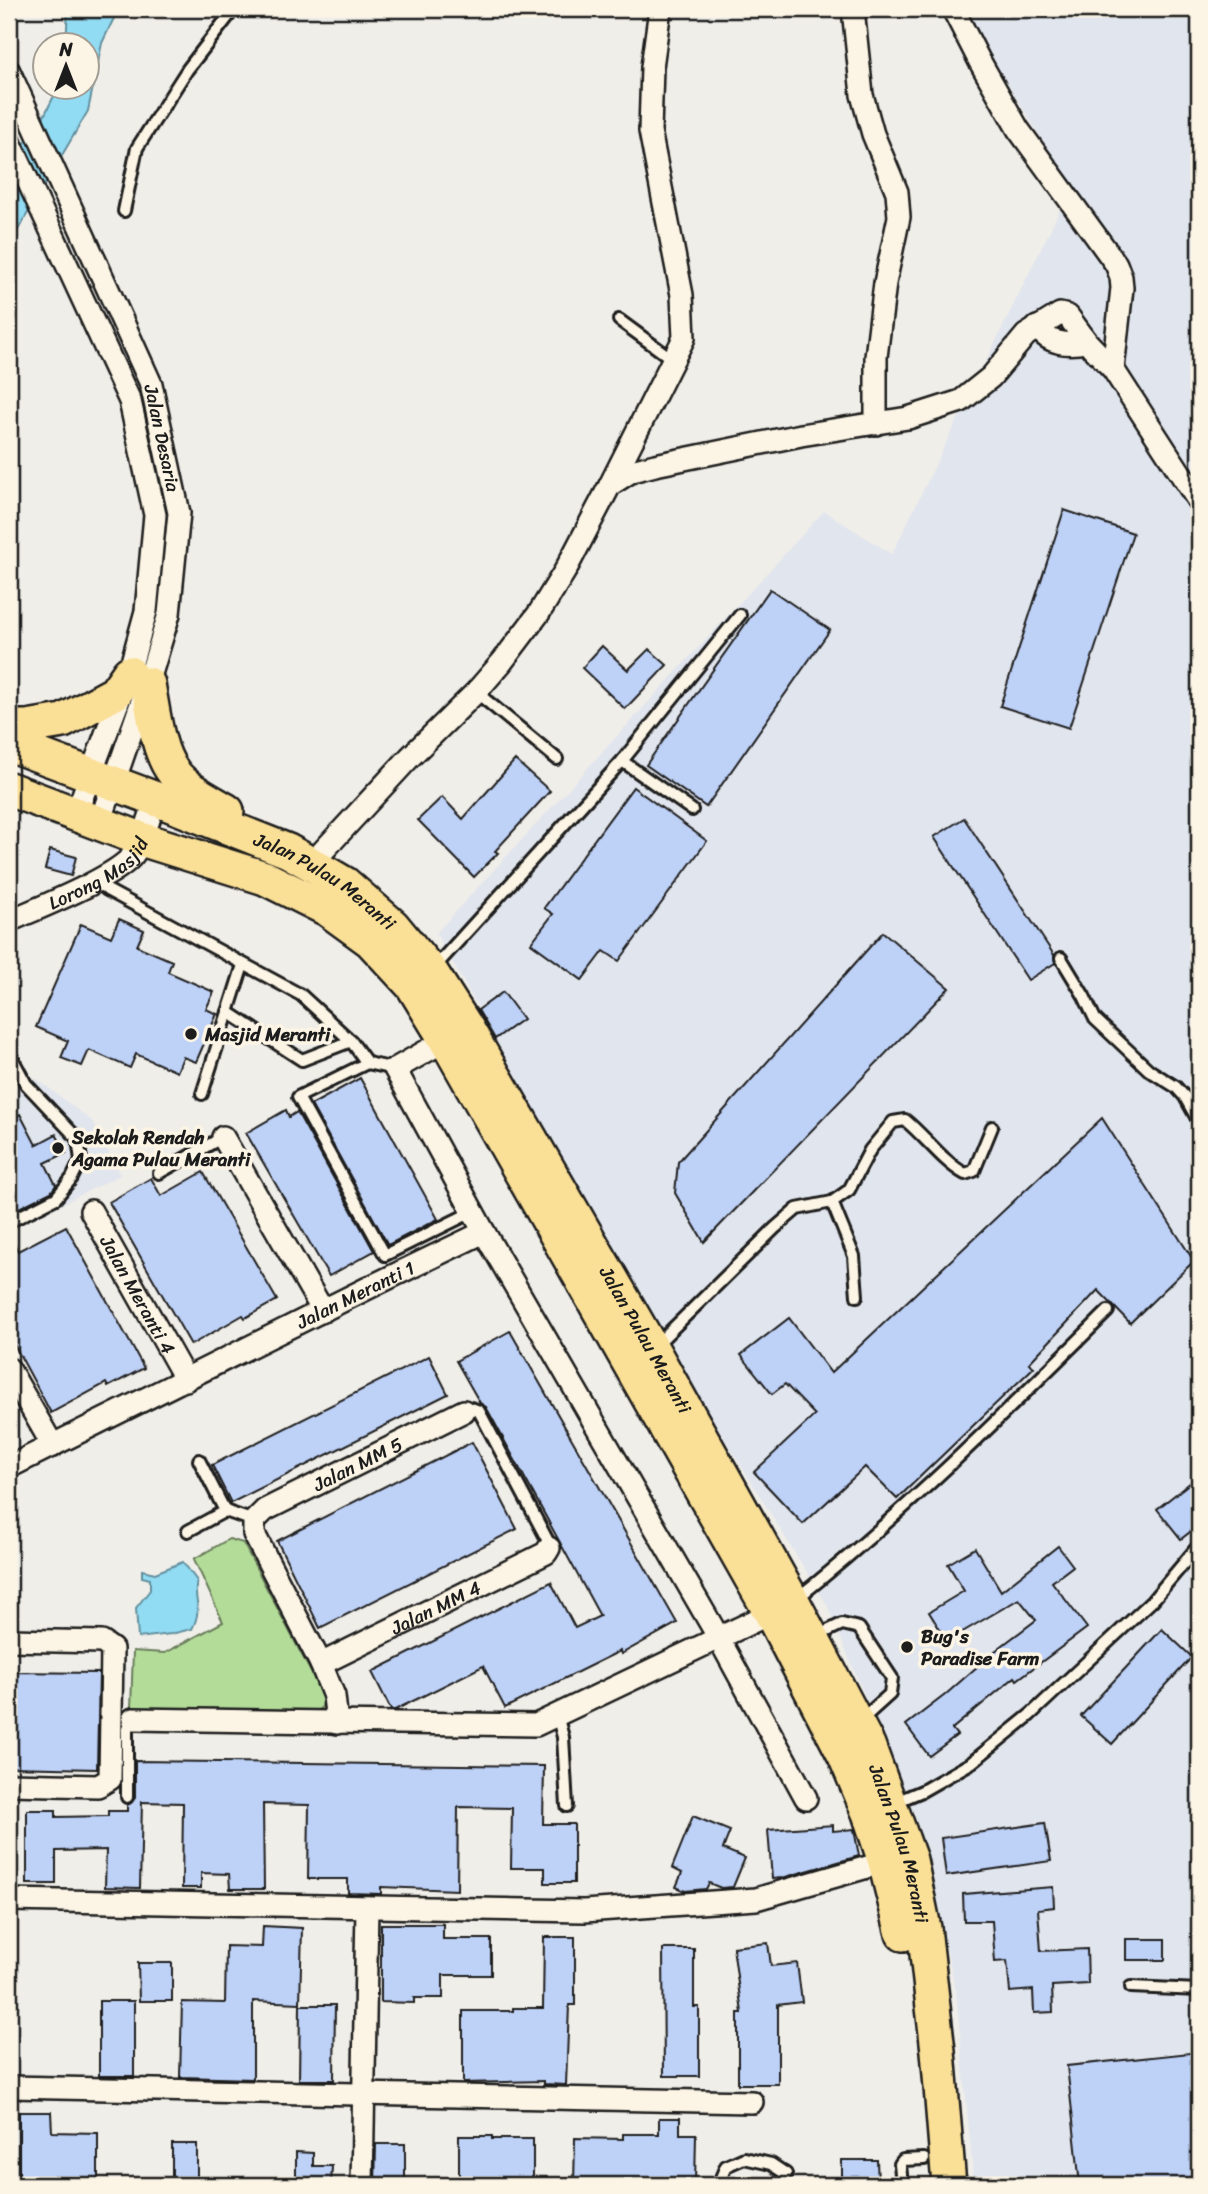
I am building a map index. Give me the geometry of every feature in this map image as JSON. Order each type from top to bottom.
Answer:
[{"type":"main road","points":[[9,727],[63,721],[139,679],[173,773],[191,789],[300,857]]},
{"type":"main road","name":"Jalan Pulau Meranti","points":[[9,744],[300,857],[345,884],[393,926],[431,972],[466,1027],[652,1349],[782,1607],[869,1813],[885,1862],[902,1931],[916,2055],[925,2172]]},
{"type":"main road","name":"Jalan Pulau Meranti","points":[[9,789],[141,839],[265,878],[327,909],[371,941],[413,986],[782,1607],[813,1639],[868,1745],[909,1860],[924,1928],[949,2185]]},
{"type":"street","points":[[300,857],[410,757],[476,692],[539,613],[577,550],[684,338],[682,295],[650,131],[652,67],[660,9]]},
{"type":"street","points":[[853,9],[862,95],[873,134],[897,192],[899,217],[885,283],[876,357],[876,424]]},
{"type":"street","points":[[953,9],[1018,129],[1116,264],[1122,288],[1113,369]]},
{"type":"street","name":"Jalan Desaria","points":[[9,71],[150,384],[179,513],[169,614],[139,679],[87,820]]},
{"type":"street","name":"Jalan Desaria","points":[[9,141],[130,401],[156,515],[139,679]]},
{"type":"street","points":[[610,485],[632,471],[655,465],[801,435],[908,418],[961,401],[991,377],[1037,327],[1044,336],[1057,342],[1087,342],[1113,369],[1196,492]]},
{"type":"street","name":"Lorong Masjid","points":[[9,921],[96,881],[121,865],[133,855],[156,799]]},
{"type":"street","points":[[446,1040],[395,1069],[472,1212],[718,1637],[806,1798]]},
{"type":"street","points":[[223,1137],[323,1311]]},
{"type":"street","name":"Jalan Meranti 4","points":[[91,1211],[186,1380]]},
{"type":"street","name":"Jalan Meranti 1","points":[[9,1467],[484,1232]]},
{"type":"street","points":[[9,1368],[53,1446]]},
{"type":"street","name":"Jalan MM 5","points":[[254,1521],[265,1510],[464,1410]]},
{"type":"street","points":[[254,1521],[254,1534],[321,1664],[334,1696],[337,1723]]},
{"type":"street","name":"Jalan MM 4","points":[[321,1664],[546,1553],[549,1548]]},
{"type":"street","points":[[133,1719],[522,1727],[536,1725],[782,1607]]},
{"type":"street","points":[[9,1640],[102,1642],[112,1649],[110,1779],[98,1786],[9,1784]]},
{"type":"street","points":[[9,1900],[584,1911],[756,1899],[885,1862]]},
{"type":"street","points":[[362,2185],[367,1907]]},
{"type":"street","points":[[9,2087],[752,2102]]},
{"type":"lane","points":[[124,211],[137,148],[187,70],[234,9]]},
{"type":"lane","points":[[619,320],[673,359]]},
{"type":"lane","points":[[431,972],[622,761],[740,615]]},
{"type":"lane","points":[[476,692],[557,759]]},
{"type":"lane","points":[[622,761],[692,810]]},
{"type":"lane","points":[[96,881],[107,890],[301,995],[351,1041],[367,1063]]},
{"type":"lane","points":[[1061,958],[1095,1019],[1149,1070],[1176,1087],[1199,1122]]},
{"type":"lane","points":[[202,1094],[243,965]]},
{"type":"lane","points":[[228,1012],[302,1060],[351,1041]]},
{"type":"lane","points":[[9,1052],[26,1084],[78,1139],[81,1160],[72,1178],[56,1198],[9,1222]]},
{"type":"lane","points":[[395,1069],[367,1063],[298,1097],[385,1255],[472,1212]]},
{"type":"lane","points":[[9,1080],[20,1074]]},
{"type":"lane","points":[[652,1349],[797,1209],[832,1202],[849,1191],[870,1150],[893,1122],[905,1121],[917,1129],[955,1169],[965,1174],[974,1171],[992,1127]]},
{"type":"lane","points":[[159,1173],[223,1137]]},
{"type":"lane","points":[[832,1202],[854,1256],[857,1296]]},
{"type":"lane","points":[[782,1607],[855,1553],[960,1457],[1108,1311]]},
{"type":"lane","points":[[464,1410],[471,1408],[479,1411],[549,1543],[549,1548]]},
{"type":"lane","points":[[200,1460],[225,1510],[254,1521]]},
{"type":"lane","points":[[188,1531],[225,1510]]},
{"type":"lane","points":[[891,1805],[971,1763],[1030,1715],[1152,1601],[1199,1545]]},
{"type":"lane","points":[[813,1639],[842,1624],[859,1628],[892,1678],[890,1694],[857,1724]]},
{"type":"lane","points":[[557,1715],[563,1737],[567,1806]]},
{"type":"lane","points":[[127,1797],[127,1729],[133,1719]]},
{"type":"lane","points":[[1130,1987],[1199,1990]]},
{"type":"lane","points":[[718,2185],[726,2166],[744,2158],[771,2164],[786,2174]]},
{"type":"lane","points":[[902,2185],[900,2164],[903,2160],[925,2172]]},
{"type":"shaded area","points":[[962,9],[1199,9],[1199,2185],[974,2185],[956,1991],[918,1825],[827,1605],[677,1362],[436,933],[824,511],[892,554],[1071,187]]},
{"type":"shaded area","name":"Sekolah Rendah Agama Pulau Meranti","points":[[37,1079],[93,1122],[120,1175],[9,1231],[9,1092]]},
{"type":"green space","points":[[229,1539],[243,1543],[324,1697],[322,1707],[313,1714],[131,1709],[133,1651],[165,1653],[223,1622],[194,1559]]},
{"type":"water","points":[[68,9],[123,9],[114,18],[102,43],[102,32],[67,32]]},
{"type":"water","points":[[51,102],[90,102],[88,111],[9,245],[9,165],[43,118]]},
{"type":"water","points":[[183,1562],[197,1581],[198,1608],[192,1629],[138,1638],[136,1608],[150,1590],[150,1579],[142,1577],[142,1570],[155,1573]]},
{"type":"building","points":[[1064,510],[1133,533],[1069,728],[1000,706]]},
{"type":"building","points":[[770,589],[830,630],[706,807],[646,765]]},
{"type":"building","points":[[602,646],[628,670],[649,649],[667,665],[625,709],[582,668]]},
{"type":"building","points":[[515,760],[550,791],[474,877],[418,820],[442,797],[463,819]]},
{"type":"building","points":[[633,787],[707,841],[619,961],[604,951],[582,980],[531,943],[553,914],[544,908]]},
{"type":"building","points":[[964,818],[1054,955],[1055,963],[1028,980],[934,837]]},
{"type":"building","points":[[50,850],[76,857],[71,876],[45,869]]},
{"type":"building","points":[[119,919],[144,930],[137,946],[172,961],[168,972],[214,992],[206,1009],[217,1014],[196,1062],[183,1057],[177,1072],[136,1054],[130,1068],[89,1050],[82,1066],[61,1058],[68,1041],[36,1027],[81,924],[111,937]]},
{"type":"building","points":[[883,932],[949,988],[704,1242],[675,1193],[678,1162]]},
{"type":"building","points":[[503,992],[523,1019],[495,1039],[478,1010]]},
{"type":"building","points":[[360,1078],[438,1219],[388,1245],[311,1105]]},
{"type":"building","points":[[286,1110],[289,1117],[297,1112],[374,1251],[329,1276],[246,1133]]},
{"type":"building","points":[[20,1114],[36,1145],[56,1134],[66,1153],[45,1163],[56,1185],[51,1192],[9,1213],[9,1120]]},
{"type":"building","points":[[1102,1118],[1194,1261],[1130,1323],[1098,1290],[1029,1363],[1034,1367],[897,1499],[865,1467],[803,1524],[754,1472],[815,1415],[785,1384],[772,1394],[741,1355],[789,1318],[831,1373]]},
{"type":"building","points":[[203,1172],[277,1300],[245,1318],[243,1315],[191,1345],[109,1202],[151,1178],[161,1196]]},
{"type":"building","points":[[66,1226],[144,1368],[108,1387],[106,1383],[51,1413],[9,1335],[9,1233],[18,1251]]},
{"type":"building","points":[[510,1331],[677,1623],[621,1654],[620,1651],[505,1708],[483,1666],[391,1710],[372,1672],[551,1582],[575,1628],[600,1616],[486,1407],[480,1403],[456,1361]]},
{"type":"building","points":[[429,1356],[448,1394],[231,1503],[212,1465]]},
{"type":"building","points":[[472,1442],[517,1529],[320,1628],[277,1541]]},
{"type":"building","points":[[1191,1482],[1199,1491],[1199,1525],[1181,1539],[1157,1509]]},
{"type":"building","points":[[1058,1546],[1073,1566],[1052,1582],[1087,1628],[1017,1680],[1015,1677],[952,1729],[957,1735],[929,1756],[906,1725],[1036,1620],[1019,1599],[947,1641],[929,1612],[964,1591],[948,1564],[975,1548],[1001,1591]]},
{"type":"building","points":[[1162,1629],[1192,1657],[1112,1744],[1081,1716]]},
{"type":"building","points":[[9,1672],[99,1673],[97,1769],[9,1767]]},
{"type":"building","points":[[135,1761],[544,1766],[543,1824],[574,1824],[574,1883],[545,1883],[545,1868],[511,1868],[512,1808],[458,1807],[457,1890],[381,1887],[381,1894],[348,1893],[348,1879],[308,1879],[309,1805],[263,1804],[264,1889],[230,1889],[229,1874],[201,1873],[201,1888],[182,1888],[183,1803],[142,1802],[140,1888],[105,1887],[106,1850],[56,1851],[56,1884],[27,1884],[27,1810],[56,1810],[56,1817],[108,1816],[108,1811],[127,1811],[127,1805],[135,1798]]},
{"type":"building","points":[[693,1816],[730,1831],[723,1849],[745,1858],[733,1887],[721,1888],[709,1883],[706,1889],[685,1891],[676,1887],[682,1873],[672,1868]]},
{"type":"building","points":[[1045,1823],[1051,1861],[946,1876],[941,1838]]},
{"type":"building","points":[[833,1825],[833,1831],[854,1829],[859,1856],[772,1879],[768,1830]]},
{"type":"building","points":[[1053,1887],[1054,1907],[1038,1909],[1041,1951],[1087,1949],[1088,1984],[1052,1986],[1053,2012],[1034,2013],[1033,1990],[1010,1992],[1007,1961],[995,1962],[992,1921],[964,1921],[963,1894]]},
{"type":"building","points":[[381,1924],[443,1924],[443,1939],[491,1939],[491,1975],[443,1975],[443,1998],[414,1998],[414,2003],[381,2002]]},
{"type":"building","points":[[263,1926],[302,1928],[300,2003],[253,2001],[253,2079],[180,2077],[182,2002],[225,2003],[226,1946],[262,1947]]},
{"type":"building","points":[[544,1937],[575,1937],[575,2005],[569,2005],[566,2085],[544,2084],[544,2081],[463,2083],[463,2011],[543,2008]]},
{"type":"building","points":[[1126,1939],[1165,1939],[1165,1960],[1126,1960]]},
{"type":"building","points":[[768,1943],[771,1966],[797,1963],[802,2002],[778,2005],[778,2084],[738,2084],[738,2013],[742,2013],[733,1947]]},
{"type":"building","points":[[663,1949],[694,1949],[694,2007],[699,2007],[699,2076],[664,2076]]},
{"type":"building","points":[[138,1963],[172,1963],[172,2001],[139,2001]]},
{"type":"building","points":[[99,2001],[134,2001],[134,2076],[99,2076]]},
{"type":"building","points":[[300,2005],[335,2005],[334,2080],[299,2080]]},
{"type":"building","points":[[1199,2052],[1199,2185],[1080,2185],[1067,2066]]},
{"type":"building","points":[[19,2112],[51,2112],[52,2132],[98,2133],[98,2185],[59,2185],[60,2179],[19,2180]]},
{"type":"building","points":[[659,2118],[680,2118],[680,2134],[696,2134],[695,2185],[574,2185],[575,2138],[623,2139],[623,2134],[659,2134]]},
{"type":"building","points":[[459,2136],[533,2139],[533,2185],[459,2185]]},
{"type":"building","points":[[172,2144],[197,2144],[197,2180],[172,2180]]},
{"type":"building","points":[[376,2144],[405,2144],[405,2185],[375,2185]]},
{"type":"building","points":[[296,2152],[313,2153],[313,2166],[332,2166],[331,2185],[296,2185]]},
{"type":"building","points":[[842,2160],[877,2160],[878,2185],[842,2185]]},
{"type":"place","name":"Masjid Meranti","points":[[191,1034]]},
{"type":"place","name":"Sekolah Rendah Agama Pulau Meranti","points":[[58,1148]]},
{"type":"place","name":"Bug's Paradise Farm","points":[[907,1647]]}]
